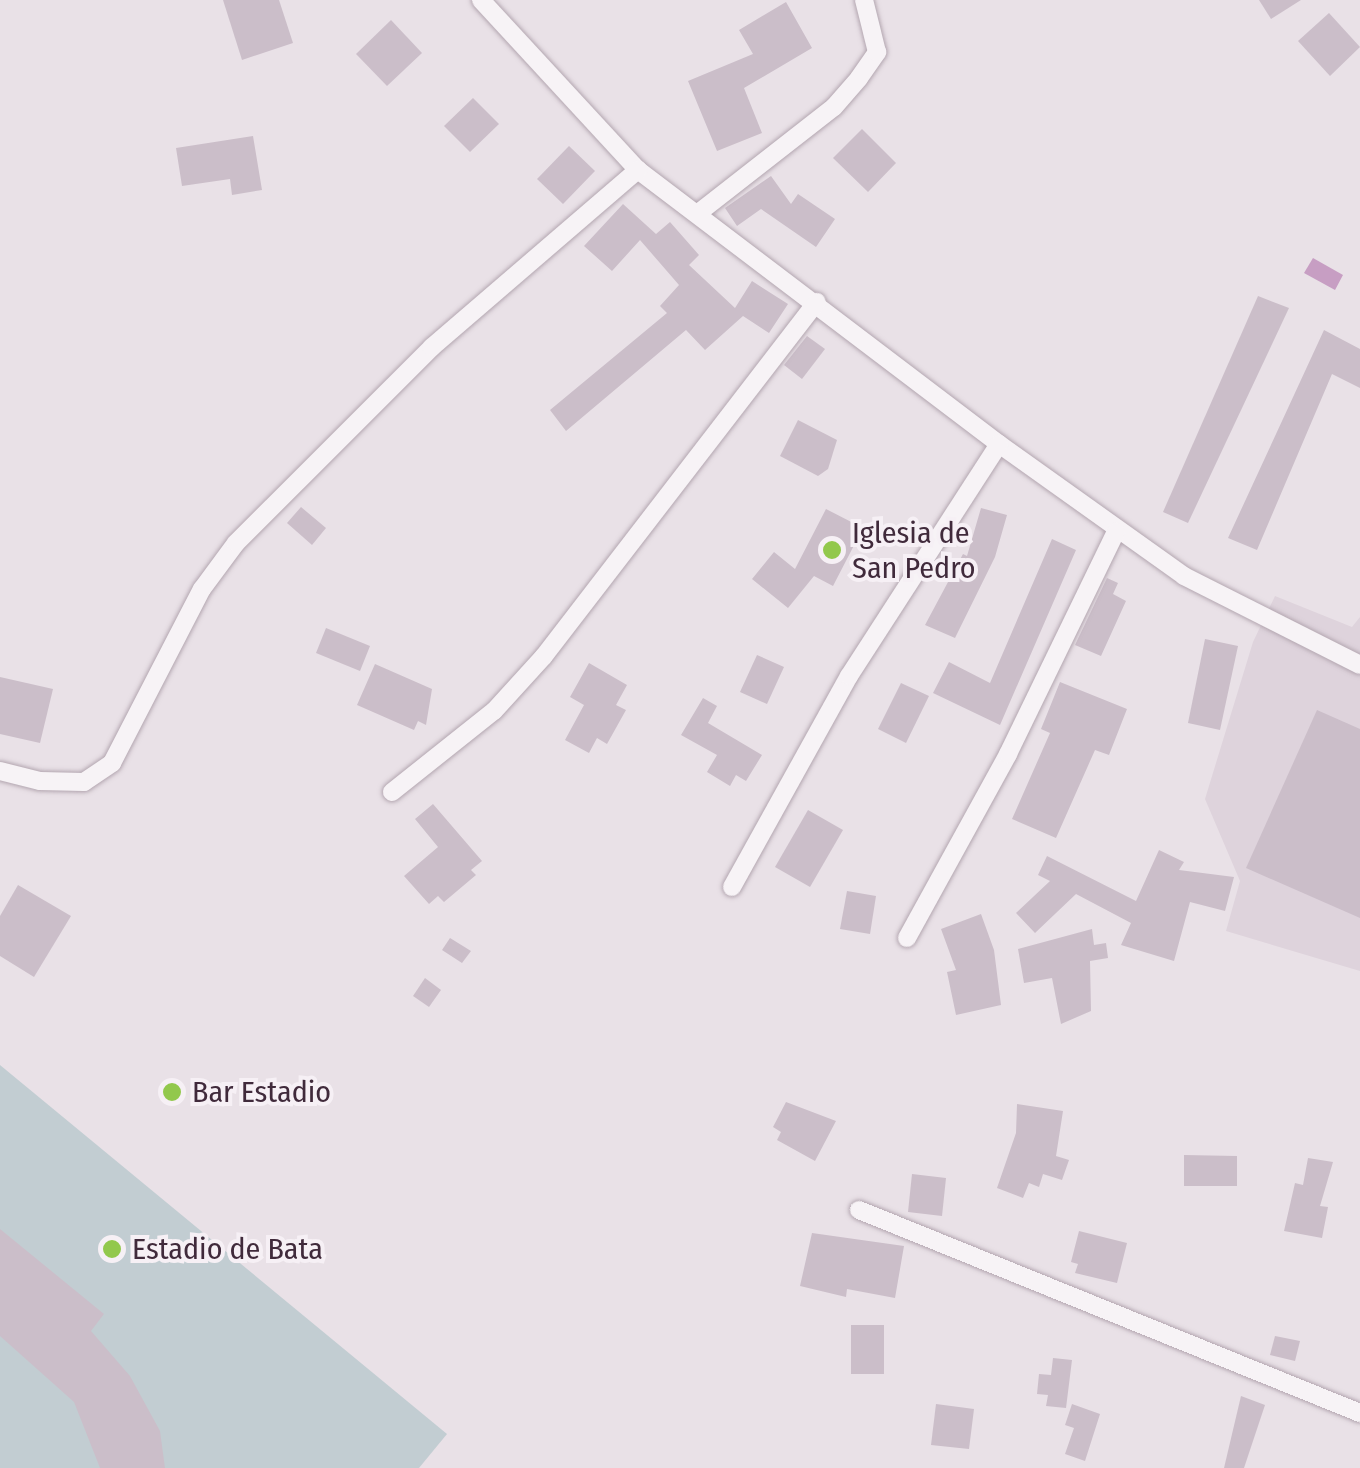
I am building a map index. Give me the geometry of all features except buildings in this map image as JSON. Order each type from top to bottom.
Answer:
[{"type":"street","points":[[482,0],[638,170],[817,302],[999,444],[1116,532],[1212,591],[1360,665]]},
{"type":"street","points":[[697,214],[834,107],[858,78],[878,52],[864,0]]},
{"type":"street","points":[[0,771],[40,781],[84,782],[112,763],[202,589],[236,543],[432,347],[638,170]]},
{"type":"street","points":[[392,792],[494,710],[544,656],[817,302]]},
{"type":"street","points":[[732,887],[849,676],[999,444]]},
{"type":"street","points":[[906,938],[1008,754],[1116,532]]},
{"type":"street","points":[[859,1210],[1360,1413]]},
{"type":"shaded area","points":[[1313,258],[1343,275],[1335,290],[1304,273]]},
{"type":"shaded area","points":[[1275,596],[1352,627],[1360,617],[1360,971],[1226,931],[1240,881],[1205,799],[1253,642]]},
{"type":"shaded area","name":"Estadio de Bata","points":[[0,1065],[447,1434],[419,1468],[0,1468]]},
{"type":"place","name":"Iglesia de San Pedro","points":[[832,550]]},
{"type":"place","name":"Bar Estadio","points":[[172,1092]]},
{"type":"place","name":"Estadio de Bata","points":[[112,1249]]}]
